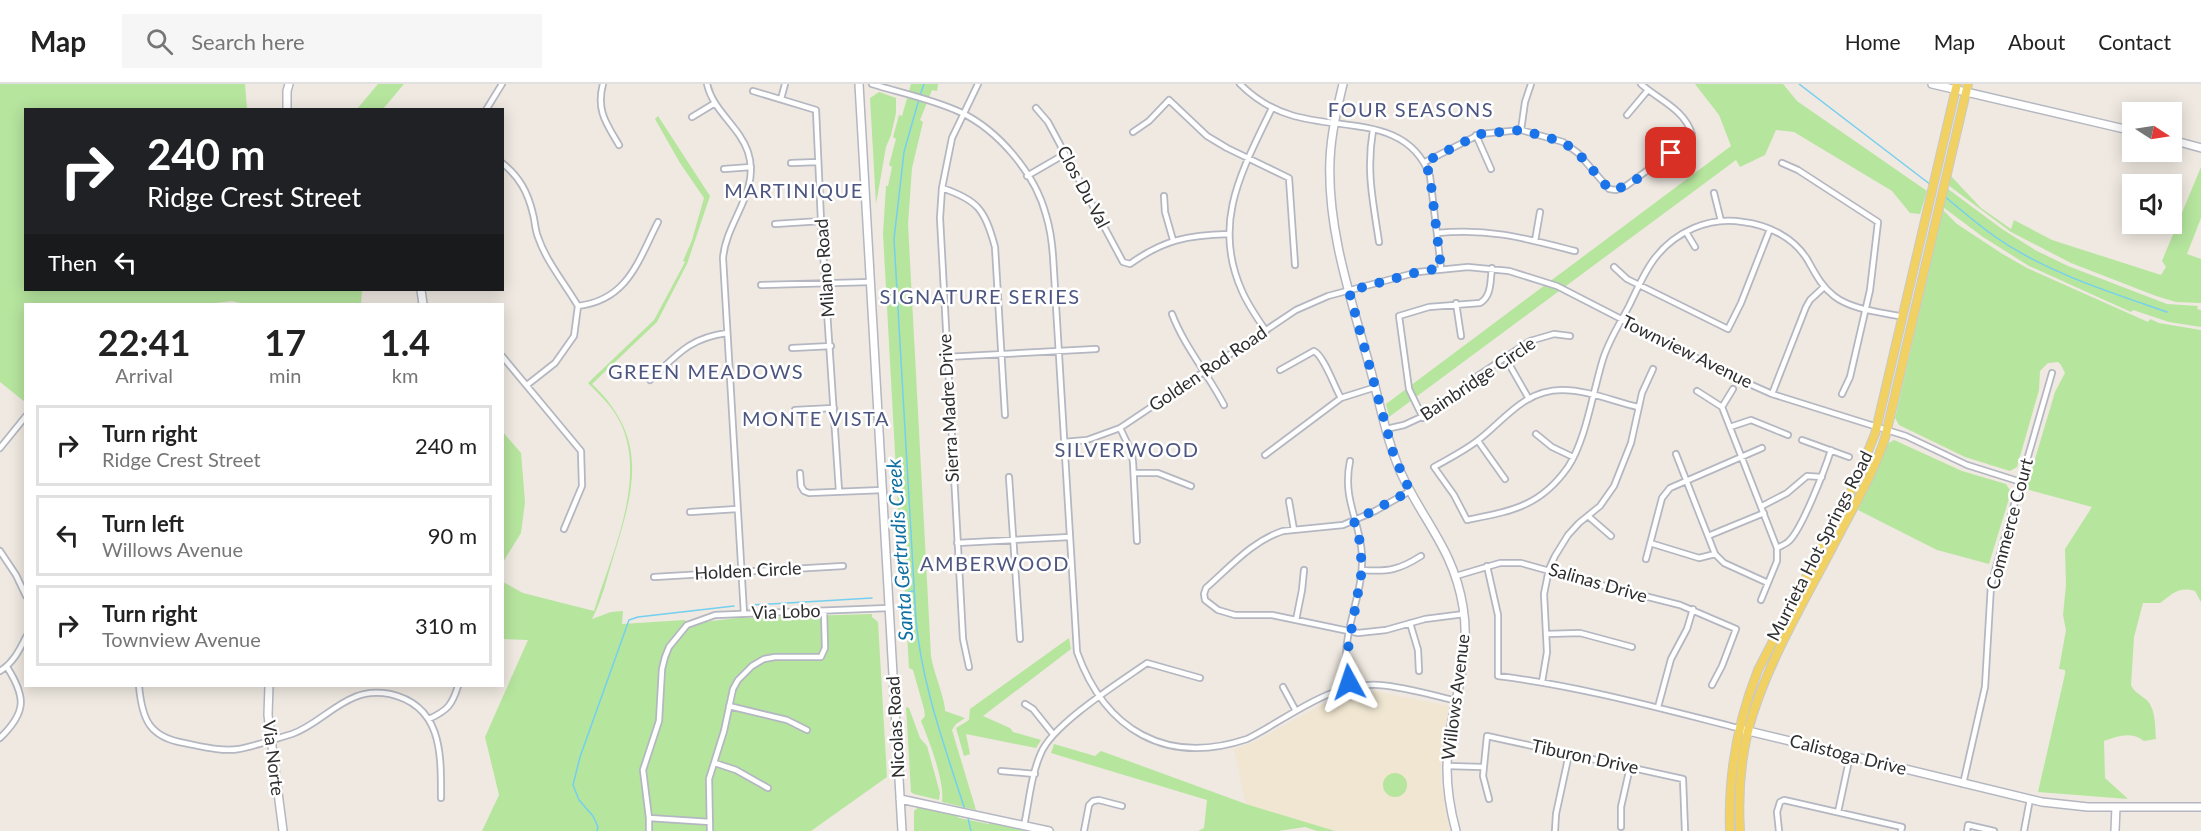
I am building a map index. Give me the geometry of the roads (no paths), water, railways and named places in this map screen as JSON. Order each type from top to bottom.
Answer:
[{"type":"main road","name":"Murrieta Hot Springs Road","points":[[1730,831],[1731,771],[1738,728],[1758,670],[1855,483],[1871,447],[1956,87]]},
{"type":"main road","name":"Murrieta Hot Springs Road","points":[[1740,831],[1740,786],[1749,731],[1766,680],[1866,484],[1887,430],[1967,88]]},
{"type":"street","points":[[287,108],[289,84]]},
{"type":"street","points":[[487,108],[502,84]]},
{"type":"street","points":[[603,84],[600,94],[602,115],[619,145]]},
{"type":"street","points":[[707,84],[715,103],[743,141],[751,166],[747,194],[730,228],[723,249],[744,614]]},
{"type":"street","points":[[781,99],[785,84]]},
{"type":"street","name":"Nicolas Road","points":[[859,84],[902,831]]},
{"type":"street","points":[[872,84],[963,114],[997,137],[1027,176],[1039,195],[1046,213],[1051,234],[1077,652],[1098,698],[1127,726],[1142,735],[1169,745],[1204,749],[1233,744],[1254,736],[1296,711],[1350,687],[1390,686],[1457,701]]},
{"type":"street","name":"Sierra Madre Drive","points":[[969,667],[963,639],[940,239],[942,188],[952,138],[978,84]]},
{"type":"street","points":[[1240,84],[1272,108],[1292,116],[1385,132],[1401,138],[1420,155],[1430,176],[1441,268]]},
{"type":"street","name":"Willows Avenue","points":[[1343,84],[1334,123],[1330,160],[1333,209],[1339,251],[1394,456],[1410,491],[1442,544],[1456,576],[1464,614],[1465,659],[1449,742],[1447,766],[1449,800],[1456,831]]},
{"type":"street","points":[[1521,130],[1525,102],[1531,84]]},
{"type":"street","points":[[1425,162],[1476,135],[1521,130],[1563,142],[1578,153],[1609,189],[1616,190],[1626,186],[1687,141],[1692,134],[1689,126],[1671,104],[1641,84]]},
{"type":"street","points":[[1932,84],[1967,88],[2122,128]]},
{"type":"street","points":[[1627,115],[1648,90]]},
{"type":"street","name":"Milano Road","points":[[753,91],[816,110],[839,491]]},
{"type":"street","points":[[1133,132],[1149,121],[1169,100],[1207,136],[1289,178],[1295,265]]},
{"type":"street","points":[[692,117],[715,103]]},
{"type":"street","name":"Clos Du Val","points":[[1036,108],[1048,122],[1123,262],[1130,264],[1153,249],[1173,240]]},
{"type":"street","points":[[1266,331],[1242,291],[1232,261],[1229,234],[1235,191],[1272,108]]},
{"type":"street","points":[[1373,130],[1369,154],[1369,175],[1379,242]]},
{"type":"street","points":[[1476,135],[1491,169]]},
{"type":"street","points":[[2182,143],[2201,148]]},
{"type":"street","points":[[1027,176],[1065,154]]},
{"type":"street","points":[[791,163],[818,162]]},
{"type":"street","points":[[1782,163],[1798,170],[1878,222],[1873,274],[1866,308],[1850,377],[1842,394]]},
{"type":"street","points":[[504,165],[525,188],[538,237],[579,306],[574,336],[555,363],[527,385]]},
{"type":"street","points":[[724,169],[751,166]]},
{"type":"street","points":[[942,188],[964,195],[976,204],[991,231],[995,247],[1005,415]]},
{"type":"street","points":[[1714,193],[1721,221]]},
{"type":"street","points":[[1164,196],[1165,212],[1173,240],[1229,234]]},
{"type":"street","points":[[1535,241],[1540,212]]},
{"type":"street","points":[[775,224],[821,221]]},
{"type":"street","points":[[1638,407],[1593,396],[1560,390],[1540,394],[1506,413],[1478,441],[1434,467],[1454,495],[1467,520],[1506,512],[1530,503],[1557,479],[1573,457],[1593,396],[1604,358],[1640,285],[1654,260],[1664,248],[1697,226],[1721,221],[1744,222],[1785,236],[1800,249],[1824,287],[1846,303],[1903,317]]},
{"type":"street","points":[[579,306],[595,304],[618,291],[637,263],[658,222]]},
{"type":"street","points":[[1614,267],[1627,279],[1728,329],[1741,303],[1770,230]]},
{"type":"street","points":[[1437,233],[1496,232],[1575,251]]},
{"type":"street","points":[[1686,232],[1695,247]]},
{"type":"street","name":"Townview Avenue","points":[[1349,291],[1441,268],[1492,268],[1545,281],[1772,394],[1906,436],[1967,465],[2021,482]]},
{"type":"street","points":[[1423,418],[1409,389],[1399,316],[1429,307],[1456,303],[1480,303],[1486,299],[1492,268]]},
{"type":"street","points":[[761,285],[871,282]]},
{"type":"street","points":[[1772,394],[1806,307],[1815,294],[1824,287]]},
{"type":"street","name":"Golden Rod Road","points":[[1064,441],[1087,440],[1120,428],[1306,305],[1349,291]]},
{"type":"street","points":[[1456,303],[1461,336]]},
{"type":"street","points":[[1172,314],[1178,329],[1206,371],[1224,405]]},
{"type":"street","points":[[650,380],[686,346],[710,335],[727,333]]},
{"type":"street","name":"Bainbridge Circle","points":[[1386,429],[1423,418],[1453,400],[1479,375],[1530,341],[1554,334],[1570,336]]},
{"type":"street","points":[[792,348],[831,346]]},
{"type":"street","points":[[946,357],[1096,349]]},
{"type":"street","points":[[1280,370],[1314,351],[1319,353],[1341,398]]},
{"type":"street","points":[[1505,357],[1529,399]]},
{"type":"street","points":[[504,358],[580,451],[582,486],[564,529]]},
{"type":"street","points":[[1542,682],[1546,661],[1543,604],[1549,569],[1568,535],[1600,506],[1614,486],[1631,443],[1638,407],[1653,369]]},
{"type":"street","name":"Commerce Court","points":[[1963,784],[1981,709],[1988,667],[1991,585],[2052,373]]},
{"type":"street","points":[[1265,455],[1341,398],[1376,387]]},
{"type":"street","points":[[1722,407],[1733,389]]},
{"type":"street","points":[[1697,391],[1722,407],[1777,548],[1777,561],[1761,600]]},
{"type":"street","points":[[795,411],[834,408]]},
{"type":"street","points":[[0,448],[24,418]]},
{"type":"street","points":[[1730,426],[1752,420],[1788,435]]},
{"type":"street","points":[[1120,428],[1131,451],[1137,541]]},
{"type":"street","points":[[1536,434],[1552,447],[1573,457]]},
{"type":"street","points":[[1802,440],[1849,457]]},
{"type":"street","points":[[1478,441],[1505,478]]},
{"type":"street","points":[[1646,559],[1662,498],[1670,488],[1761,448]]},
{"type":"street","points":[[1777,548],[1791,540],[1822,477],[1831,450]]},
{"type":"street","points":[[1677,454],[1715,554],[1724,562],[1768,583]]},
{"type":"street","points":[[1350,461],[1347,494],[1360,542],[1362,570],[1346,660],[1350,687]]},
{"type":"street","points":[[800,473],[801,486],[804,491],[883,490]]},
{"type":"street","points":[[1134,473],[1158,473],[1191,486]]},
{"type":"street","points":[[1762,506],[1787,493],[1807,476],[1822,477]]},
{"type":"street","points":[[1009,477],[1020,639]]},
{"type":"street","points":[[1410,491],[1354,521],[1326,528],[1274,534],[1244,553],[1206,588],[1205,600],[1225,613],[1244,616],[1272,615],[1350,632],[1373,632],[1464,614]]},
{"type":"street","points":[[1289,501],[1294,530]]},
{"type":"street","points":[[690,512],[737,509]]},
{"type":"street","points":[[1708,536],[1764,513]]},
{"type":"street","points":[[1588,516],[1611,536]]},
{"type":"street","points":[[957,543],[1070,537]]},
{"type":"street","points":[[1650,543],[1699,558],[1715,554]]},
{"type":"street","points":[[0,551],[24,592]]},
{"type":"street","points":[[1362,570],[1384,572],[1396,570],[1421,556]]},
{"type":"street","name":"Salinas Drive","points":[[1456,576],[1487,566],[1507,562],[1521,563],[1693,609],[1737,629],[1712,685]]},
{"type":"street","name":"Holden Circle","points":[[654,576],[843,566]]},
{"type":"street","name":"Calistoga Drive","points":[[1487,566],[1498,615],[1498,676],[1542,682],[1658,707],[2030,799],[2088,807],[2201,807]]},
{"type":"street","points":[[1296,620],[1304,570]]},
{"type":"street","name":"Via Lobo","points":[[649,818],[644,770],[659,721],[662,669],[669,647],[685,627],[695,621],[715,615],[889,608]]},
{"type":"street","points":[[1658,707],[1671,659],[1687,629],[1693,609]]},
{"type":"street","points":[[710,831],[709,779],[733,689],[738,680],[752,666],[764,659],[821,657],[825,648],[824,611]]},
{"type":"street","points":[[1410,623],[1418,650],[1419,671]]},
{"type":"street","points":[[1546,634],[1580,633],[1632,647]]},
{"type":"street","points":[[0,671],[7,667],[18,654],[24,642]]},
{"type":"street","points":[[1024,826],[1041,752],[1053,734],[1147,663],[1200,678]]},
{"type":"street","points":[[0,738],[17,720],[22,699],[18,684],[7,667]]},
{"type":"street","points":[[139,687],[141,708],[150,727],[161,737],[187,744],[238,749],[294,733],[356,696],[377,692],[398,696],[417,706],[429,719],[437,735],[441,765],[441,798]]},
{"type":"street","name":"Via Norte","points":[[269,687],[268,715],[283,831]]},
{"type":"street","points":[[429,719],[444,712],[453,702],[458,687]]},
{"type":"street","points":[[1283,687],[1296,711]]},
{"type":"street","points":[[1025,704],[1033,709],[1053,734]]},
{"type":"street","points":[[729,706],[787,720],[807,730]]},
{"type":"street","name":"Tiburon Drive","points":[[1483,767],[1487,736],[1683,778],[1685,831]]},
{"type":"street","points":[[1555,831],[1556,814],[1569,754]]},
{"type":"street","points":[[1838,812],[1850,756]]},
{"type":"street","points":[[714,763],[736,770],[768,788]]},
{"type":"street","points":[[1447,766],[1483,767],[1489,799]]},
{"type":"street","points":[[1621,826],[1621,807],[1630,767]]},
{"type":"street","points":[[1001,771],[1035,774]]},
{"type":"street","points":[[900,799],[1048,831]]},
{"type":"street","points":[[2024,831],[2030,799]]},
{"type":"street","points":[[1084,831],[1089,805],[1093,801],[1099,800],[1122,806]]},
{"type":"street","points":[[1779,831],[1777,812],[1780,802],[1789,800],[1902,829]]},
{"type":"street","points":[[2115,831],[2116,807]]},
{"type":"street","points":[[649,831],[649,818],[710,822]]},
{"type":"street","points":[[1967,828],[1994,831]]},
{"type":"waterway","name":"Santa Gertrudis Creek","points":[[920,95],[924,84]]},
{"type":"waterway","points":[[1799,84],[1931,185]]},
{"type":"waterway","name":"Santa Gertrudis Creek","points":[[919,99],[904,152],[894,239],[916,620],[929,693],[965,810]]},
{"type":"waterway","points":[[1944,196],[1994,236],[2034,260],[2078,280],[2167,312]]},
{"type":"waterway","points":[[905,593],[913,591]]},
{"type":"waterway","points":[[752,605],[872,598]]},
{"type":"waterway","points":[[597,831],[598,827],[593,816],[579,800],[573,785],[580,757],[629,620],[734,606]]},
{"type":"waterway","name":"Santa Gertrudis Creek","points":[[968,818],[971,831]]},
{"type":"district","name":"FOUR SEASONS","points":[[1411,110]]},
{"type":"district","name":"MARTINIQUE","points":[[794,191]]},
{"type":"district","name":"SIGNATURE SERIES","points":[[980,297]]},
{"type":"district","name":"GREEN MEADOWS","points":[[706,372]]},
{"type":"district","name":"MONTE VISTA","points":[[816,419]]},
{"type":"district","name":"SILVERWOOD","points":[[1127,450]]},
{"type":"district","name":"AMBERWOOD","points":[[995,564]]}]
